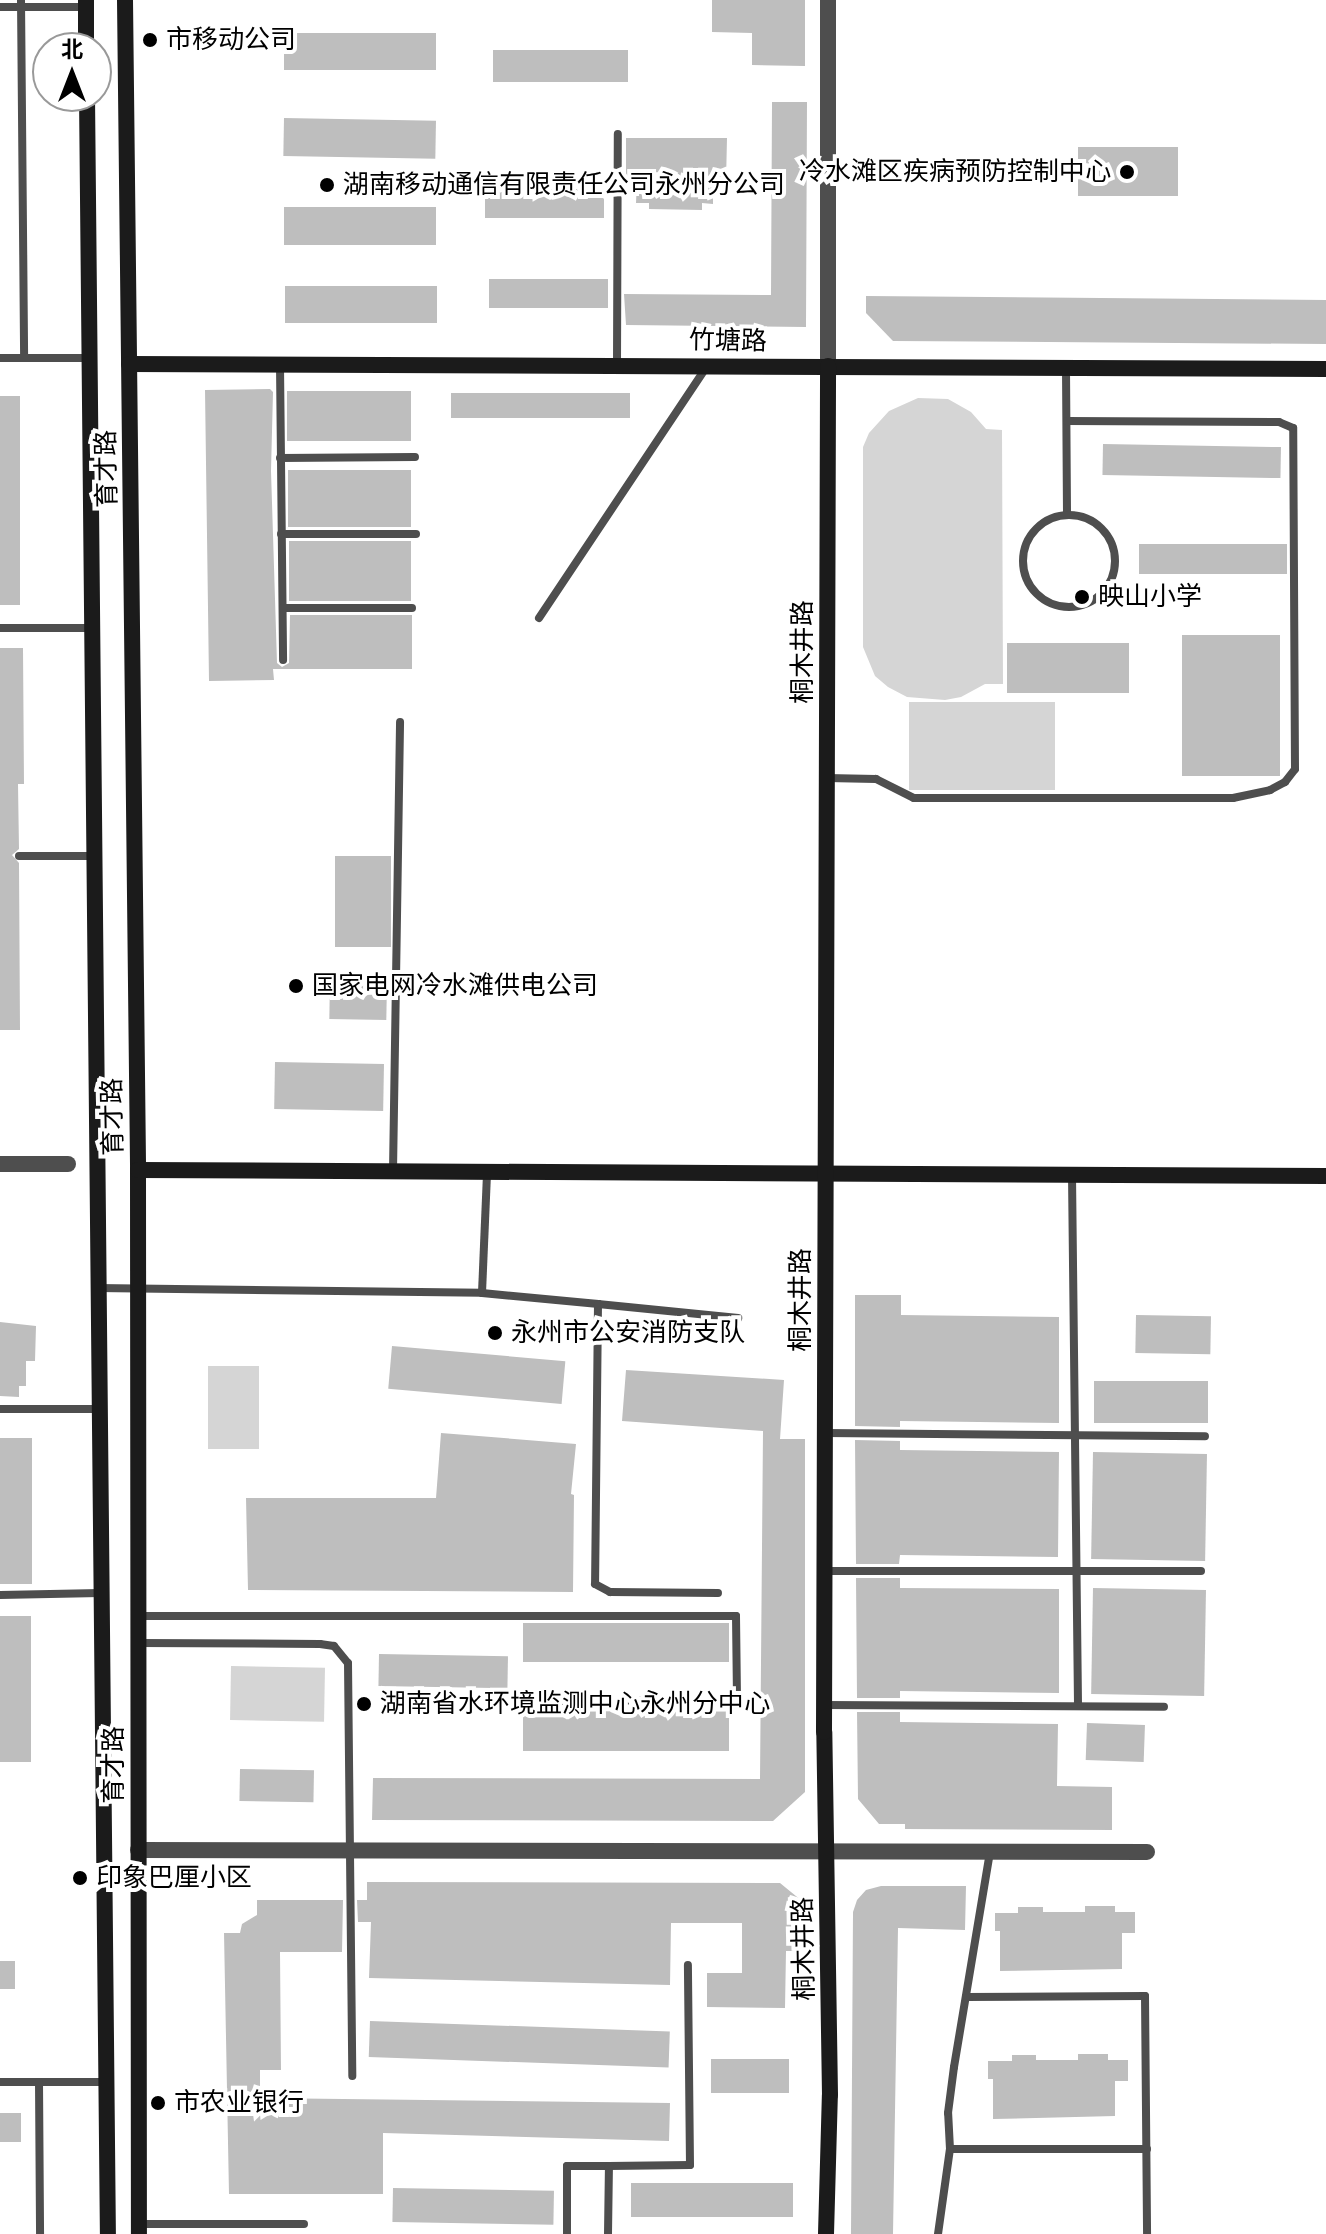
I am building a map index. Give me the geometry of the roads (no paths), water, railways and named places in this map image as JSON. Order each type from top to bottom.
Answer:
[{"type":"main road","name":"育才路","points":[[125,0],[138,1170],[139,2229]]},
{"type":"main road","points":[[86,3],[86,32]]},
{"type":"main road","name":"育才路","points":[[87,112],[108,2234]]},
{"type":"main road","name":"竹塘路","points":[[129,364],[1326,369]]},
{"type":"main road","name":"桐木井路","points":[[826,2234],[830,2051],[824,1705],[828,366]]},
{"type":"main road","points":[[138,1170],[825,1176],[1326,1176]]},
{"type":"street","points":[[828,0],[828,366]]},
{"type":"street","points":[[0,1164],[68,1164]]},
{"type":"street","points":[[138,1850],[1147,1852]]},
{"type":"lane","points":[[0,7],[21,3],[86,3]]},
{"type":"lane","points":[[21,3],[24,358]]},
{"type":"lane","points":[[617,364],[618,134]]},
{"type":"lane","points":[[0,358],[90,358]]},
{"type":"lane","points":[[280,365],[283,660]]},
{"type":"lane","points":[[539,618],[707,365]]},
{"type":"lane","points":[[1066,369],[1067,515]]},
{"type":"lane","points":[[827,778],[876,779],[914,798],[1233,798],[1270,790],[1285,782],[1295,769],[1293,428],[1279,422],[1067,421]]},
{"type":"lane","points":[[280,458],[415,457]]},
{"type":"lane","points":[[1067,515],[1089,518],[1101,526],[1116,552],[1111,582],[1102,594],[1075,607],[1046,601],[1033,590],[1022,562],[1032,532],[1044,522],[1067,515]]},
{"type":"lane","points":[[281,534],[416,534]]},
{"type":"lane","points":[[283,608],[412,608]]},
{"type":"lane","points":[[0,628],[91,628]]},
{"type":"lane","points":[[393,1171],[400,722]]},
{"type":"lane","points":[[19,856],[93,856]]},
{"type":"lane","points":[[482,1293],[487,1172]]},
{"type":"lane","points":[[1072,1174],[1078,1706]]},
{"type":"lane","points":[[97,1288],[482,1293],[738,1318]]},
{"type":"lane","points":[[598,1304],[595,1584],[610,1592],[718,1593]]},
{"type":"lane","points":[[0,1409],[98,1409]]},
{"type":"lane","points":[[825,1433],[1205,1436]]},
{"type":"lane","points":[[825,1571],[1201,1571]]},
{"type":"lane","points":[[0,1595],[100,1593]]},
{"type":"lane","points":[[138,1616],[736,1616],[737,1700],[528,1701]]},
{"type":"lane","points":[[138,1643],[320,1644],[334,1646],[348,1663],[352,2076]]},
{"type":"lane","points":[[824,1705],[1164,1707]]},
{"type":"lane","points":[[938,2234],[950,2149],[948,2113],[990,1852]]},
{"type":"lane","points":[[567,2234],[567,2166],[690,2165],[688,1965]]},
{"type":"lane","points":[[966,1997],[1145,1996],[1147,2234]]},
{"type":"lane","points":[[0,2082],[106,2082]]},
{"type":"lane","points":[[39,2082],[40,2234]]},
{"type":"lane","points":[[950,2149],[1147,2149]]},
{"type":"lane","points":[[608,2234],[609,2166]]},
{"type":"lane","points":[[139,2229],[304,2224]]},
{"type":"place","name":"市移动公司","points":[[150,40]]},
{"type":"place","name":"冷水滩区疾病预防控制中心","points":[[1127,172]]},
{"type":"place","name":"湖南移动通信有限责任公司永州分公司","points":[[327,185]]},
{"type":"place","name":"映山小学","points":[[1082,597]]},
{"type":"place","name":"国家电网冷水滩供电公司","points":[[296,986]]},
{"type":"place","name":"永州市公安消防支队","points":[[495,1333]]},
{"type":"place","name":"湖南省水环境监测中心永州分中心","points":[[364,1704]]},
{"type":"place","name":"印象巴厘小区","points":[[80,1878]]},
{"type":"place","name":"市农业银行","points":[[158,2103]]}]
